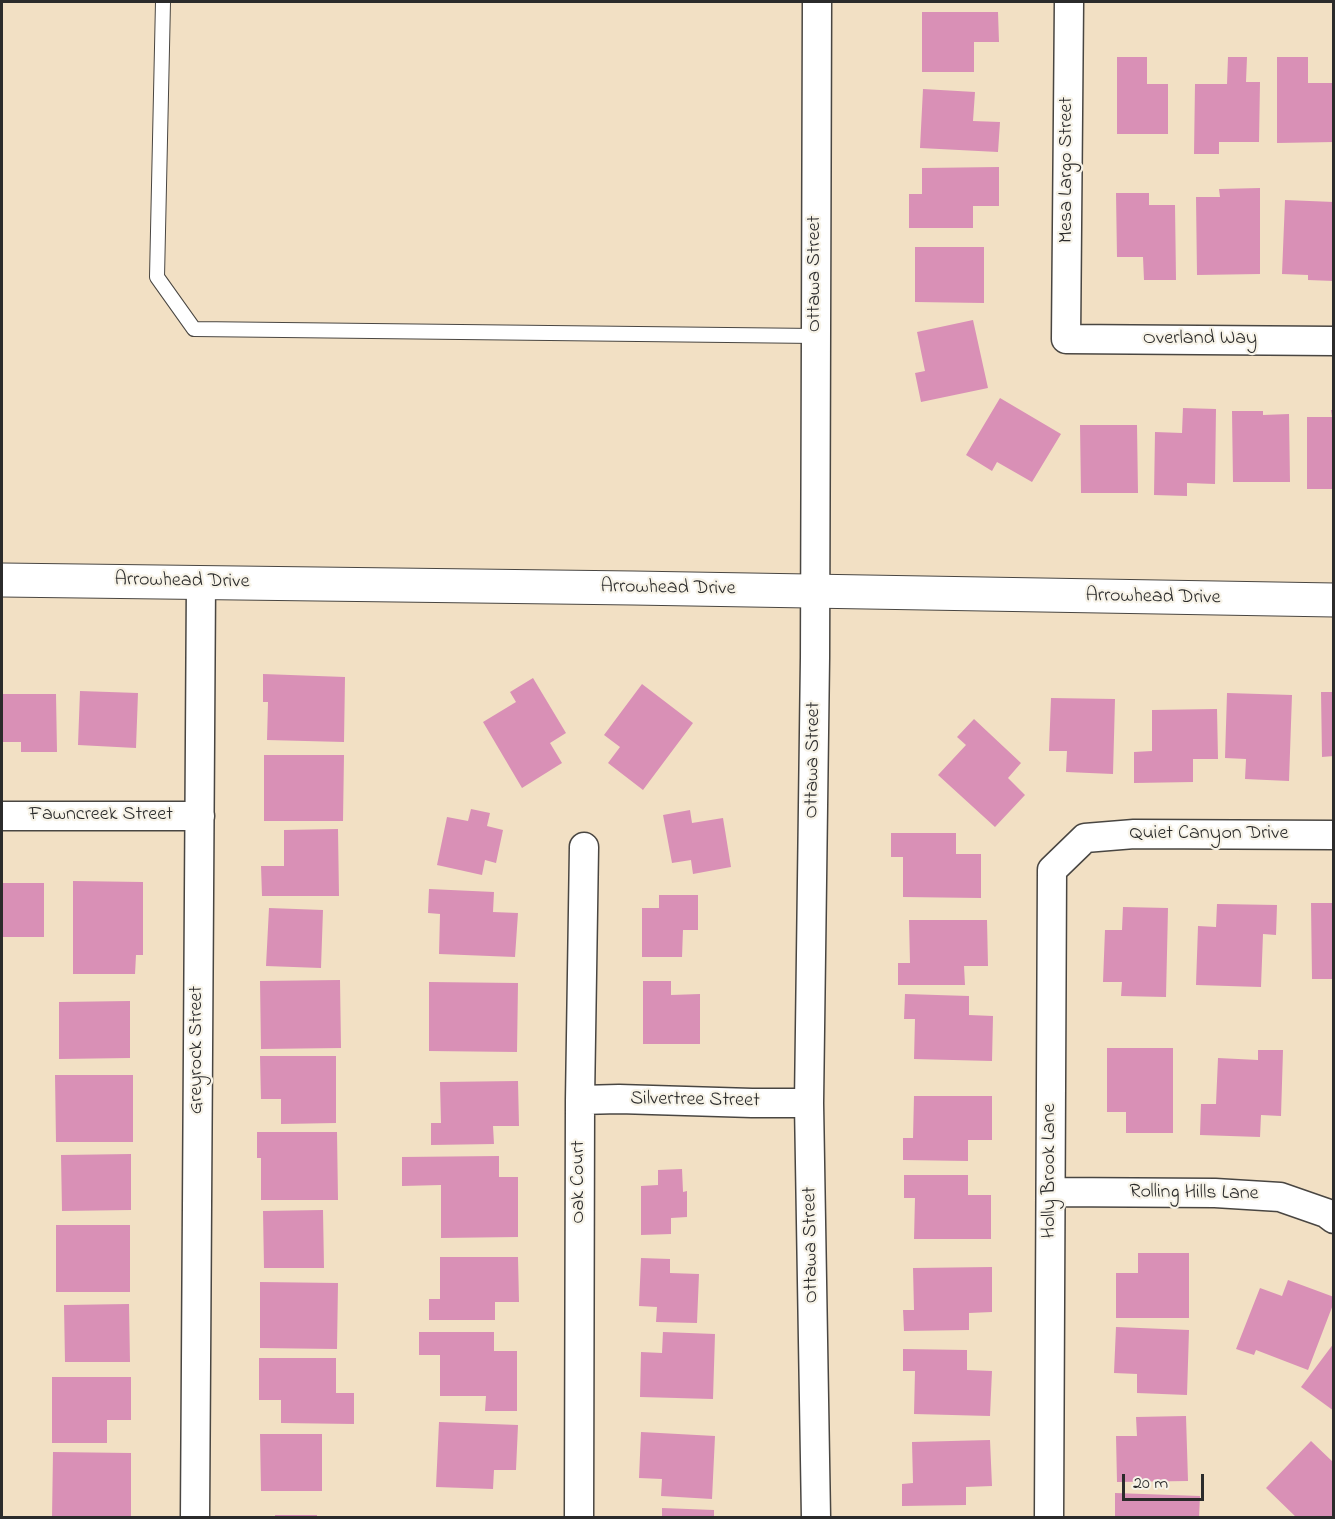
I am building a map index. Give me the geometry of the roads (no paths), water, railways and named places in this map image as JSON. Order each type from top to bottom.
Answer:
[{"type":"main road","name":"Arrowhead Drive","points":[[2,580],[1334,600]]},
{"type":"street","name":"Ottawa Street","points":[[816,1518],[809,1103],[815,592],[817,2]]},
{"type":"street","name":"Mesa Largo Street","points":[[1066,339],[1069,2]]},
{"type":"street","name":"Overland Way","points":[[1066,339],[1334,341]]},
{"type":"street","name":"Greyrock Street","points":[[195,1518],[201,582]]},
{"type":"street","name":"Fawncreek Street","points":[[2,816],[200,816]]},
{"type":"street","name":"Quiet Canyon Drive","points":[[1085,838],[1134,834],[1334,835]]},
{"type":"street","name":"Holly Brook Lane","points":[[1049,1518],[1052,870],[1085,838]]},
{"type":"street","name":"Oak Court","points":[[579,1518],[580,1100],[584,847]]},
{"type":"street","name":"Silvertree Street","points":[[580,1100],[809,1103]]},
{"type":"street","name":"Rolling Hills Lane","points":[[1051,1192],[1215,1193],[1280,1197],[1334,1219]]},
{"type":"lane","points":[[163,2],[157,277],[194,329],[816,336]]}]
